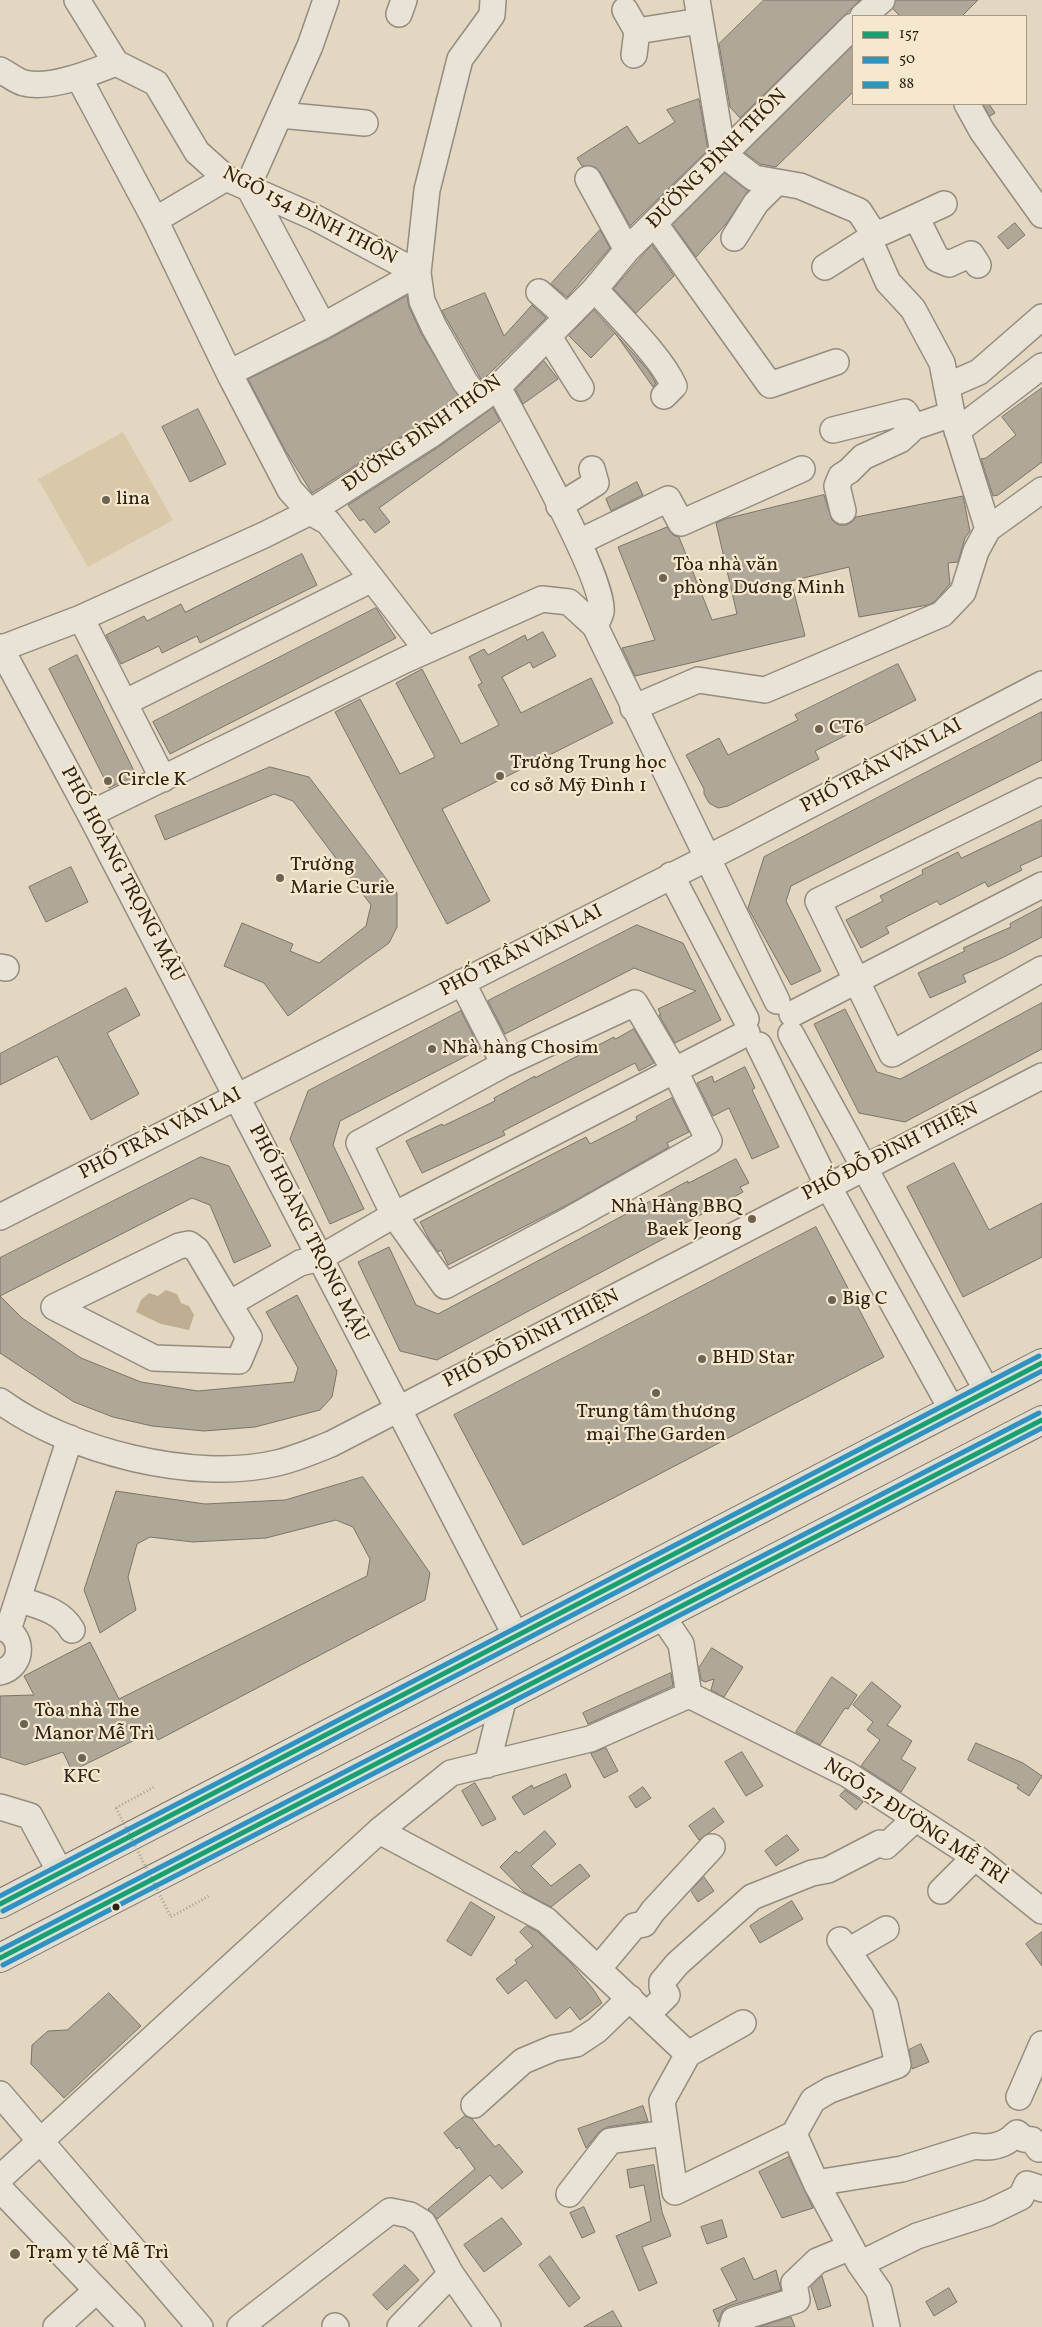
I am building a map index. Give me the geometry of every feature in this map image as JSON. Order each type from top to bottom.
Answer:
[{"type":"main road","points":[[0,1904],[1042,1362]]},
{"type":"main road","points":[[1,1960],[504,1697],[1042,1420]]},
{"type":"street","points":[[0,70],[23,83],[36,86],[80,78],[116,63],[77,0]]},
{"type":"street","points":[[154,220],[237,182],[280,115],[319,24],[326,0]]},
{"type":"street","points":[[229,373],[323,326],[418,273],[427,190],[460,59],[492,15],[493,0]]},
{"type":"street","points":[[634,55],[631,20],[698,11],[723,154],[754,178],[800,186],[859,210],[888,282],[913,309],[942,362],[954,422],[988,529]]},
{"type":"street","name":"ĐƯỜNG ĐÌNH THÔN","points":[[0,648],[81,618],[264,535],[310,512],[429,436],[489,393],[549,337],[595,289],[627,250],[852,29]]},
{"type":"street","name":"NGÕ 154 ĐÌNH THÔN","points":[[116,63],[156,83],[198,152],[237,182],[314,217],[418,273],[422,301],[434,328],[465,382],[489,393],[579,542],[596,585],[602,611],[595,626]]},
{"type":"street","points":[[80,78],[290,490],[310,512],[328,522],[427,650]]},
{"type":"street","points":[[968,105],[982,131],[1042,215]]},
{"type":"street","points":[[280,115],[365,123]]},
{"type":"street","points":[[588,179],[627,250]]},
{"type":"street","points":[[237,182],[323,326]]},
{"type":"street","points":[[734,238],[756,203],[777,182]]},
{"type":"street","points":[[825,267],[870,235],[883,232],[944,204]]},
{"type":"street","points":[[916,217],[936,259],[949,264],[971,254],[978,264]]},
{"type":"street","points":[[655,224],[770,385],[836,362]]},
{"type":"street","points":[[595,289],[658,360],[671,379],[674,386],[664,396]]},
{"type":"street","points":[[539,292],[567,317]]},
{"type":"street","points":[[946,386],[979,372],[1042,317]]},
{"type":"street","points":[[549,337],[582,388]]},
{"type":"street","points":[[843,511],[837,486],[842,476],[850,471],[863,457],[900,440],[914,427],[954,422],[1042,366]]},
{"type":"street","points":[[833,430],[905,412],[914,427]]},
{"type":"street","points":[[559,506],[596,483],[592,469]]},
{"type":"street","points":[[579,542],[668,499],[681,523],[802,469]]},
{"type":"street","points":[[633,708],[698,680],[765,690],[942,614],[963,592],[976,551],[988,529],[1042,490]]},
{"type":"street","points":[[124,703],[372,579]]},
{"type":"street","points":[[90,814],[427,650],[542,599],[569,602],[595,626],[633,708],[863,1168],[987,1391]]},
{"type":"street","points":[[81,618],[163,779]]},
{"type":"street","name":"PHỐ HOÀNG TRỌNG MẬU","points":[[0,648],[90,814],[516,1636]]},
{"type":"street","name":"PHỐ TRẦN VĂN LAI","points":[[0,1217],[1042,684]]},
{"type":"street","points":[[1042,791],[818,901],[892,1054],[1042,969]]},
{"type":"street","points":[[671,875],[828,1186],[952,1410]]},
{"type":"street","points":[[787,1016],[1042,885]]},
{"type":"street","points":[[462,982],[504,1064]]},
{"type":"street","points":[[751,1032],[748,1012],[759,1002],[766,1000],[787,1016]]},
{"type":"street","points":[[635,1003],[675,1071],[709,1141],[571,1219],[445,1286],[394,1215],[359,1143],[504,1064],[635,1003]]},
{"type":"street","points":[[751,1032],[776,1047],[783,1043],[787,1016]]},
{"type":"street","points":[[229,1304],[300,1263],[320,1258],[394,1215],[751,1032]]},
{"type":"street","name":"PHỐ ĐỖ ĐÌNH THIỆN","points":[[0,1402],[38,1425],[64,1436],[136,1459],[197,1469],[276,1464],[331,1444],[1042,1076]]},
{"type":"street","points":[[189,1244],[197,1250],[229,1304],[249,1337],[239,1361],[154,1358],[54,1307],[178,1246],[189,1244]]},
{"type":"street","points":[[0,1672],[12,1666],[19,1653],[16,1638],[3,1625],[9,1596],[64,1436]]},
{"type":"street","points":[[9,1596],[59,1615],[72,1630]]},
{"type":"street","points":[[0,2178],[379,1831],[451,1773],[590,1739],[689,1695],[681,1644],[662,1616]]},
{"type":"street","name":"NGÕ 57 ĐƯỜNG MỄ TRÌ","points":[[689,1695],[847,1774],[975,1858],[1042,1911]]},
{"type":"street","points":[[486,1765],[504,1697]]},
{"type":"street","points":[[0,1807],[30,1816],[60,1872]]},
{"type":"street","points":[[474,2105],[522,2061],[554,2048],[576,2044],[639,2007],[667,1995],[662,1985],[677,1964],[752,1897],[812,1873],[828,1870],[881,1843],[886,1846],[915,1819]]},
{"type":"street","points":[[379,1831],[546,1920],[688,2054]]},
{"type":"street","points":[[598,1968],[634,1926],[644,1924],[653,1911],[712,1847]]},
{"type":"street","points":[[941,1891],[975,1858]]},
{"type":"street","points":[[743,2023],[688,2054],[662,2101],[675,2192],[794,2134],[814,2100],[830,2090],[898,2065],[885,2005],[844,1945],[886,1929]]},
{"type":"street","points":[[1019,2097],[1037,2069],[1042,2044]]},
{"type":"street","points":[[0,2094],[200,2327]]},
{"type":"street","points":[[569,2194],[610,2141],[666,2133]]},
{"type":"street","points":[[816,2183],[902,2169],[975,2146],[984,2148],[1007,2143],[1017,2133],[1024,2139],[1032,2140],[1039,2150]]},
{"type":"street","points":[[794,2134],[816,2183],[855,2255],[879,2291],[887,2327]]},
{"type":"street","points":[[732,2327],[734,2320],[797,2300],[794,2282],[818,2261],[855,2255],[988,2213],[1021,2197],[1027,2184],[1042,2189]]},
{"type":"street","points":[[0,2189],[132,2327]]},
{"type":"street","points":[[240,2327],[390,2211],[410,2215],[423,2223],[451,2274],[488,2327]]},
{"type":"street","points":[[400,2327],[451,2274]]},
{"type":"street","points":[[56,2327],[97,2290]]},
{"type":"path","points":[[154,1787],[116,1808],[171,1917],[209,1896]]},
{"type":"shaded area","name":"lina","points":[[123,432],[173,520],[88,567],[38,479]]},
{"type":"shaded area","points":[[166,1290],[177,1294],[181,1303],[189,1306],[194,1315],[189,1330],[161,1324],[136,1312],[141,1300],[149,1293],[158,1296]]},
{"type":"building","points":[[764,0],[860,0],[740,118],[730,107],[719,44]]},
{"type":"building","points":[[896,0],[978,0],[963,15],[899,15],[893,9]]},
{"type":"building","points":[[852,47],[852,93],[776,167],[760,164],[745,153]]},
{"type":"building","points":[[699,99],[708,150],[630,226],[600,172],[595,167],[582,166],[577,158],[627,126],[639,144],[675,122],[667,110]]},
{"type":"building","points":[[984,105],[990,105],[995,113],[990,116]]},
{"type":"building","points":[[725,173],[748,191],[726,224],[696,257],[673,225]]},
{"type":"building","points":[[1015,223],[1025,235],[1008,249],[998,237]]},
{"type":"building","points":[[600,230],[610,248],[567,297],[551,284]]},
{"type":"building","points":[[652,245],[674,276],[636,313],[614,289]]},
{"type":"building","points":[[485,293],[504,336],[532,305],[546,318],[482,381],[442,311]]},
{"type":"building","points":[[407,296],[409,307],[421,333],[459,397],[421,424],[312,493],[285,450],[248,379],[329,339]]},
{"type":"building","points":[[594,310],[615,333],[591,358],[569,336]]},
{"type":"building","points":[[616,335],[648,370],[656,383],[653,387]]},
{"type":"building","points":[[544,361],[558,379],[523,404],[516,390]]},
{"type":"building","points":[[1042,388],[1042,462],[998,495],[993,496],[981,459],[986,458],[1016,435],[1002,417]]},
{"type":"building","points":[[493,408],[500,421],[379,508],[390,522],[375,533],[364,519],[360,521],[348,505],[437,448]]},
{"type":"building","points":[[198,409],[226,464],[190,482],[162,427]]},
{"type":"building","points":[[637,482],[643,495],[611,511],[606,499]]},
{"type":"building","points":[[824,495],[832,520],[838,525],[846,525],[856,517],[963,496],[970,531],[965,538],[958,562],[948,563],[950,584],[934,602],[928,605],[859,617],[849,567],[791,581],[805,636],[635,676],[622,648],[655,640],[618,547],[667,527],[673,535],[679,537],[712,620],[737,614],[716,523],[725,519]]},
{"type":"building","points":[[302,554],[317,585],[200,643],[197,636],[162,653],[159,646],[121,664],[106,635],[144,616],[147,621],[181,604],[185,612]]},
{"type":"building","points":[[376,608],[396,638],[170,754],[153,722]]},
{"type":"building","points":[[543,632],[556,656],[533,668],[530,662],[502,677],[521,713],[591,678],[613,723],[442,809],[490,901],[447,924],[335,712],[360,699],[400,774],[435,757],[396,683],[422,669],[461,744],[499,725],[478,685],[482,683],[469,657],[484,649],[488,655],[525,635],[527,640]]},
{"type":"building","points":[[77,655],[136,775],[109,788],[49,669]]},
{"type":"building","name":"CT6","points":[[898,664],[916,700],[815,751],[819,759],[728,806],[718,808],[709,803],[704,794],[704,789],[686,755],[719,738],[728,755],[798,720],[795,715]]},
{"type":"building","points":[[1042,712],[1042,760],[791,886],[786,901],[821,971],[791,985],[748,908],[764,857]]},
{"type":"building","points":[[270,767],[309,777],[397,893],[397,927],[389,943],[288,1016],[264,983],[224,966],[242,923],[293,944],[290,951],[319,963],[366,926],[371,905],[293,801],[274,794],[165,840],[155,816]]},
{"type":"building","points":[[1042,820],[1042,856],[1020,866],[1022,870],[988,887],[985,882],[940,905],[937,901],[886,927],[889,933],[861,948],[846,920],[883,901],[880,896],[923,874],[922,870],[958,852],[961,858]]},
{"type":"building","points":[[71,867],[88,902],[46,922],[29,887]]},
{"type":"building","points":[[1042,907],[1042,937],[1004,957],[963,975],[966,982],[930,998],[918,973],[965,951],[963,948],[1011,927],[1010,924]]},
{"type":"building","points":[[637,925],[683,943],[721,1020],[675,1043],[659,1015],[661,1015],[658,1009],[696,991],[634,968],[505,1034],[488,1001]]},
{"type":"building","points":[[126,988],[140,1015],[107,1033],[139,1094],[91,1120],[57,1056],[0,1085],[0,1054]]},
{"type":"building","points":[[1042,1003],[1042,1049],[905,1122],[859,1113],[814,1024],[845,1009],[877,1072],[900,1079]]},
{"type":"building","points":[[461,1011],[480,1049],[340,1121],[333,1145],[364,1209],[330,1224],[290,1139],[308,1091]]},
{"type":"building","points":[[634,1029],[654,1063],[639,1071],[635,1063],[503,1131],[505,1135],[422,1173],[406,1141],[495,1101],[494,1098],[535,1076],[535,1078],[614,1037],[615,1039]]},
{"type":"building","points":[[745,1067],[755,1088],[752,1090],[779,1147],[752,1159],[729,1108],[713,1116],[697,1083],[712,1076],[714,1082]]},
{"type":"building","points":[[672,1098],[689,1132],[667,1143],[669,1147],[569,1204],[448,1265],[441,1250],[438,1252],[429,1239],[420,1222],[586,1137],[590,1144],[637,1120],[636,1117]]},
{"type":"building","points":[[201,1157],[229,1166],[271,1246],[234,1263],[210,1205],[192,1198],[0,1296],[0,1258]]},
{"type":"building","points":[[736,1159],[749,1183],[740,1187],[743,1192],[678,1227],[680,1230],[437,1360],[400,1351],[358,1262],[389,1247],[416,1305],[438,1314],[688,1181],[688,1183]]},
{"type":"building","points":[[954,1163],[989,1230],[1042,1203],[1042,1257],[963,1297],[907,1187]]},
{"type":"building","name":"Trung tâm thương mại The Garden","points":[[816,1227],[884,1357],[523,1545],[454,1415]]},
{"type":"building","points":[[297,1295],[337,1371],[332,1397],[320,1410],[255,1427],[204,1431],[152,1426],[113,1417],[74,1402],[0,1353],[0,1296],[22,1318],[81,1358],[141,1382],[198,1391],[294,1382],[298,1368],[266,1312]]},
{"type":"building","points":[[363,1477],[430,1573],[425,1600],[158,1740],[153,1731],[72,1771],[63,1752],[25,1765],[0,1757],[0,1696],[34,1695],[24,1676],[90,1642],[119,1699],[367,1576],[370,1559],[353,1527],[336,1520],[266,1538],[193,1542],[150,1537],[137,1544],[128,1577],[136,1610],[100,1633],[84,1590],[116,1491],[205,1504],[285,1500]]},
{"type":"building","points":[[712,1648],[743,1667],[724,1697],[711,1690],[714,1679],[705,1682],[701,1680],[699,1668]]},
{"type":"building","points":[[671,1673],[673,1686],[588,1724],[583,1713]]},
{"type":"building","points":[[832,1677],[857,1695],[848,1709],[845,1708],[820,1745],[796,1732]]},
{"type":"building","points":[[872,1682],[901,1706],[887,1725],[912,1741],[901,1759],[916,1768],[901,1792],[861,1766],[880,1740],[867,1730],[873,1722],[853,1705]]},
{"type":"building","points":[[976,1743],[1023,1763],[1042,1776],[1029,1796],[1017,1788],[1019,1785],[968,1760]]},
{"type":"building","points":[[606,1748],[618,1771],[604,1778],[591,1754]]},
{"type":"building","points":[[742,1752],[763,1786],[746,1796],[725,1762]]},
{"type":"building","points":[[566,1774],[571,1787],[524,1815],[512,1797],[532,1785],[533,1788]]},
{"type":"building","points":[[475,1783],[496,1819],[482,1826],[462,1791]]},
{"type":"building","points":[[643,1787],[651,1798],[636,1808],[629,1797]]},
{"type":"building","points":[[845,1790],[863,1802],[856,1810],[840,1796]]},
{"type":"building","points":[[714,1808],[724,1822],[699,1840],[689,1826]]},
{"type":"building","points":[[545,1831],[556,1844],[531,1866],[551,1886],[580,1864],[590,1876],[551,1907],[525,1893],[500,1867],[516,1851],[519,1853]]},
{"type":"building","points":[[787,1835],[799,1850],[776,1866],[765,1851]]},
{"type":"building","points":[[704,1877],[714,1891],[698,1902],[691,1891]]},
{"type":"building","points":[[792,1901],[803,1919],[760,1943],[750,1926]]},
{"type":"building","points":[[471,1902],[495,1917],[471,1956],[447,1941]]},
{"type":"building","points":[[527,1926],[538,1932],[570,1962],[593,1989],[602,2003],[580,2020],[570,2007],[556,2019],[526,1980],[508,1994],[496,1979],[517,1963],[515,1960],[533,1946],[520,1932]]},
{"type":"building","points":[[1042,1932],[1042,1966],[1026,1944]]},
{"type":"building","points":[[109,1993],[141,2026],[64,2098],[31,2064],[32,2045],[48,2031],[67,2030]]},
{"type":"building","points":[[921,2044],[929,2062],[912,2069],[909,2050]]},
{"type":"building","points":[[643,2106],[648,2121],[607,2127],[599,2132],[586,2148],[578,2129]]},
{"type":"building","points":[[465,2116],[472,2119],[495,2147],[499,2144],[523,2172],[502,2189],[490,2175],[437,2219],[428,2209],[475,2169],[459,2147],[457,2149],[444,2133]]},
{"type":"building","points":[[789,2157],[813,2208],[782,2218],[759,2172]]},
{"type":"building","points":[[654,2165],[662,2212],[671,2236],[642,2247],[657,2283],[639,2291],[616,2236],[651,2221],[644,2185],[630,2188],[627,2170]]},
{"type":"building","points":[[584,2207],[595,2232],[582,2238],[570,2213]]},
{"type":"building","points":[[502,2218],[522,2244],[484,2272],[464,2245]]},
{"type":"building","points":[[722,2220],[727,2237],[707,2244],[701,2227]]},
{"type":"building","points":[[550,2256],[580,2298],[569,2307],[539,2265]]},
{"type":"building","points":[[744,2258],[754,2280],[776,2270],[781,2290],[729,2306],[723,2310],[718,2322],[713,2310],[737,2300],[721,2269]]},
{"type":"building","points":[[405,2265],[419,2280],[387,2310],[373,2295]]},
{"type":"building","points":[[822,2276],[831,2306],[818,2310],[811,2287]]},
{"type":"building","points":[[949,2288],[957,2302],[934,2316],[926,2302]]},
{"type":"building","points":[[613,2311],[622,2327],[584,2327]]},
{"type":"building","points":[[791,2317],[795,2327],[759,2327]]},
{"type":"transit line","name":"88","points":[[0,1896],[1039,1356]]},
{"type":"transit line","name":"157","points":[[0,1904],[1042,1363]]},
{"type":"transit line","name":"50","points":[[3,1911],[1042,1371]]},
{"type":"transit line","name":"88","points":[[0,1950],[1039,1413]]},
{"type":"transit line","name":"157","points":[[0,1958],[1042,1420]]},
{"type":"transit line","name":"50","points":[[3,1965],[1042,1428]]},
{"type":"place","name":"lina","points":[[106,500]]},
{"type":"place","name":"Tòa nhà văn phòng Dương Minh","points":[[663,578]]},
{"type":"place","name":"CT6","points":[[819,729]]},
{"type":"place","name":"Trường Trung học cơ sở Mỹ Đình 1","points":[[500,776]]},
{"type":"place","name":"Circle K","points":[[108,781]]},
{"type":"place","name":"Trường Marie Curie","points":[[280,878]]},
{"type":"place","name":"Nhà hàng Chosim","points":[[432,1049]]},
{"type":"place","name":"Nhà Hàng BBQ Baek Jeong","points":[[752,1219]]},
{"type":"place","name":"Big C","points":[[832,1300]]},
{"type":"place","name":"BHD Star","points":[[702,1359]]},
{"type":"place","name":"Trung tâm thương mại The Garden","points":[[656,1393]]},
{"type":"place","name":"Tòa nhà The Manor Mễ Trì","points":[[24,1724]]},
{"type":"place","name":"KFC","points":[[82,1758]]},
{"type":"place","name":"Trạm y tế Mễ Trì","points":[[15,2254]]}]
